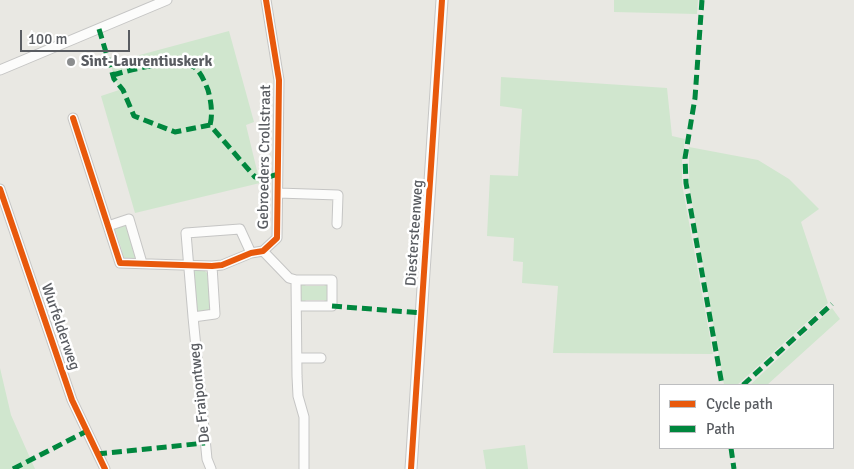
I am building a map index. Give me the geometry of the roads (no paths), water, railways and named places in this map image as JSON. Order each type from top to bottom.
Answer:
[{"type":"main road","name":"Diestersteenweg","points":[[411,469],[442,0]]},
{"type":"street","points":[[0,70],[167,0]]},
{"type":"street","name":"Gebroeders Crollstraat","points":[[73,118],[120,263],[212,266],[222,265],[251,253],[263,251],[277,238],[278,193],[279,80],[266,0]]},
{"type":"street","name":"Wurfelderweg","points":[[0,189],[72,400],[105,469]]},
{"type":"street","points":[[278,193],[338,195],[337,224]]},
{"type":"street","points":[[108,226],[129,219],[142,263]]},
{"type":"street","name":"Gebroeders Crollstraat","points":[[187,265],[186,233],[240,229],[251,253]]},
{"type":"street","points":[[263,251],[288,278],[296,280],[332,280],[332,306],[297,306]]},
{"type":"street","name":"De Fraipontweg","points":[[187,265],[207,459],[211,469]]},
{"type":"street","points":[[192,317],[215,314],[212,266]]},
{"type":"street","points":[[296,280],[298,396],[304,417],[304,469]]},
{"type":"street","points":[[297,358],[321,358]]},
{"type":"place","name":"Sint-Laurentiuskerk","points":[[71,62]]}]
